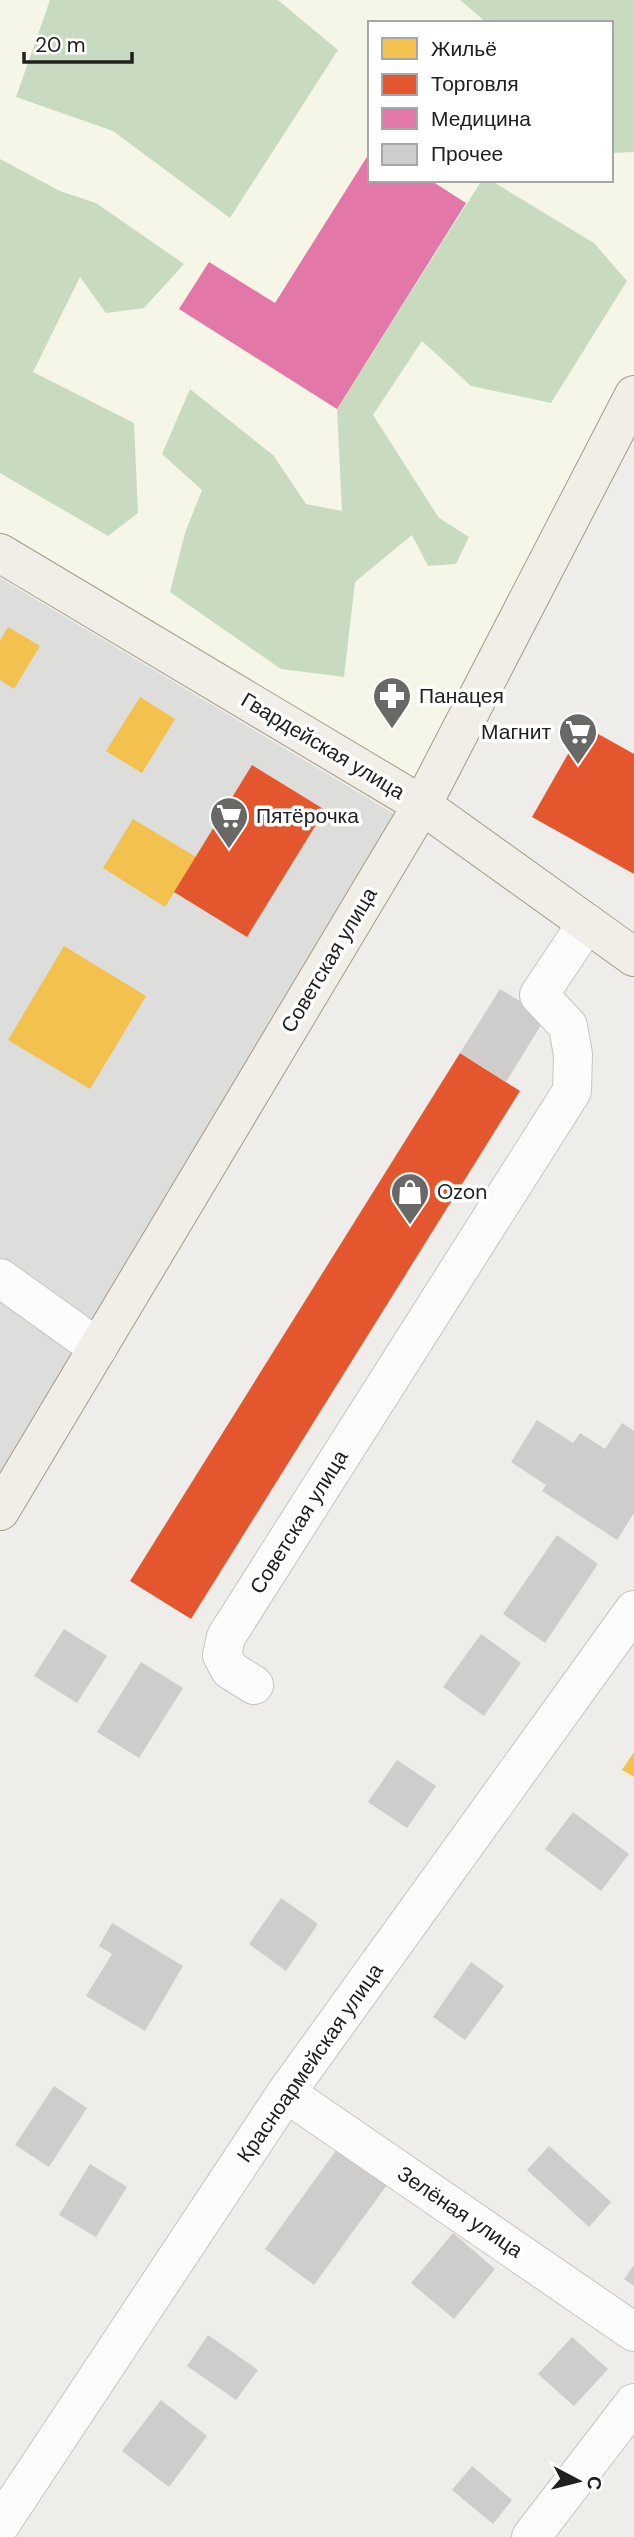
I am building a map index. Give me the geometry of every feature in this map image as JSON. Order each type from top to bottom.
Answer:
[{"type":"main road","name":"Советская улица","points":[[0,1511],[422,805],[634,395]]},
{"type":"main road","name":"Гвардейская улица","points":[[0,553],[422,805],[634,957]]},
{"type":"street","name":"Советская улица","points":[[254,1685],[230,1670],[222,1655],[226,1637],[572,1091],[573,1055],[568,1026],[539,995],[587,923]]},
{"type":"street","points":[[0,1278],[97,1348]]},
{"type":"street","name":"Красноармейская улица","points":[[0,2524],[286,2093],[634,1611]]},
{"type":"street","name":"Зелёная улица","points":[[286,2093],[634,2332]]},
{"type":"street","points":[[531,2537],[634,2403]]},
{"type":"shaded area","points":[[0,0],[634,0],[634,395],[422,805],[0,553]]},
{"type":"shaded area","points":[[0,578],[394,814],[0,1474]]},
{"type":"green space","points":[[50,0],[278,0],[338,50],[230,218],[113,131],[16,97]]},
{"type":"green space","points":[[460,0],[634,0],[634,152],[613,153],[613,21],[485,21]]},
{"type":"green space","points":[[0,159],[60,191],[96,203],[184,264],[144,308],[106,313],[80,277],[33,372],[134,423],[138,513],[108,536],[0,473]]},
{"type":"green space","points":[[481,182],[493,182],[594,243],[627,281],[551,403],[471,386],[422,341],[373,415],[439,518],[469,537],[456,564],[428,566],[412,535],[355,582],[344,677],[281,669],[170,592],[185,533],[202,490],[162,454],[190,389],[273,455],[306,504],[342,511],[337,409]]},
{"type":"building: Жильё","points":[[8,627],[40,646],[14,689],[0,680],[0,641]]},
{"type":"building: Жильё","points":[[140,697],[175,719],[142,773],[106,751]]},
{"type":"building: Жильё","points":[[133,819],[196,857],[165,907],[103,868]]},
{"type":"building: Жильё","points":[[64,946],[146,996],[90,1089],[8,1040]]},
{"type":"building: Жильё","points":[[634,1752],[634,1777],[622,1770]]},
{"type":"building: Торговля","points":[[584,726],[634,754],[634,874],[532,817]]},
{"type":"building: Торговля","points":[[252,765],[325,810],[247,937],[174,892]]},
{"type":"building: Торговля","points":[[460,1053],[520,1091],[191,1619],[130,1581]]},
{"type":"building: Медицина","points":[[368,155],[368,182],[433,182],[466,203],[337,409],[179,309],[209,262],[275,303]]},
{"type":"building: Прочее","points":[[500,989],[546,1017],[506,1082],[460,1053]]},
{"type":"building: Прочее","points":[[537,1420],[573,1443],[580,1433],[605,1449],[622,1423],[634,1431],[634,1513],[617,1540],[542,1491],[546,1485],[511,1462]]},
{"type":"building: Прочее","points":[[557,1535],[598,1564],[545,1643],[503,1614]]},
{"type":"building: Прочее","points":[[64,1629],[107,1656],[77,1703],[34,1676]]},
{"type":"building: Прочее","points":[[481,1634],[521,1663],[484,1716],[443,1687]]},
{"type":"building: Прочее","points":[[141,1662],[183,1688],[139,1758],[97,1732]]},
{"type":"building: Прочее","points":[[397,1760],[436,1786],[407,1828],[368,1802]]},
{"type":"building: Прочее","points":[[573,1812],[629,1854],[601,1891],[545,1849]]},
{"type":"building: Прочее","points":[[281,1898],[318,1924],[286,1971],[249,1944]]},
{"type":"building: Прочее","points":[[112,1923],[183,1966],[145,2031],[86,1996],[112,1954],[99,1946]]},
{"type":"building: Прочее","points":[[471,1962],[504,1986],[465,2040],[433,2017]]},
{"type":"building: Прочее","points":[[54,2086],[87,2108],[49,2167],[15,2145]]},
{"type":"building: Прочее","points":[[345,2138],[395,2174],[314,2285],[265,2249]]},
{"type":"building: Прочее","points":[[549,2146],[611,2202],[589,2227],[527,2170]]},
{"type":"building: Прочее","points":[[90,2164],[127,2187],[96,2237],[59,2215]]},
{"type":"building: Прочее","points":[[453,2233],[495,2269],[454,2319],[411,2283]]},
{"type":"building: Прочее","points":[[634,2265],[634,2286],[624,2279]]},
{"type":"building: Прочее","points":[[208,2335],[258,2370],[236,2400],[187,2366]]},
{"type":"building: Прочее","points":[[572,2337],[608,2369],[574,2406],[538,2374]]},
{"type":"building: Прочее","points":[[161,2400],[207,2436],[169,2487],[122,2451]]},
{"type":"building: Прочее","points":[[472,2466],[512,2500],[493,2524],[452,2490]]},
{"type":"place","name":"Панацея","points":[[392,730]]},
{"type":"place","name":"Магнит","points":[[578,766]]},
{"type":"place","name":"Пятёрочка","points":[[229,850]]},
{"type":"place","name":"Ozon","points":[[410,1226]]}]
